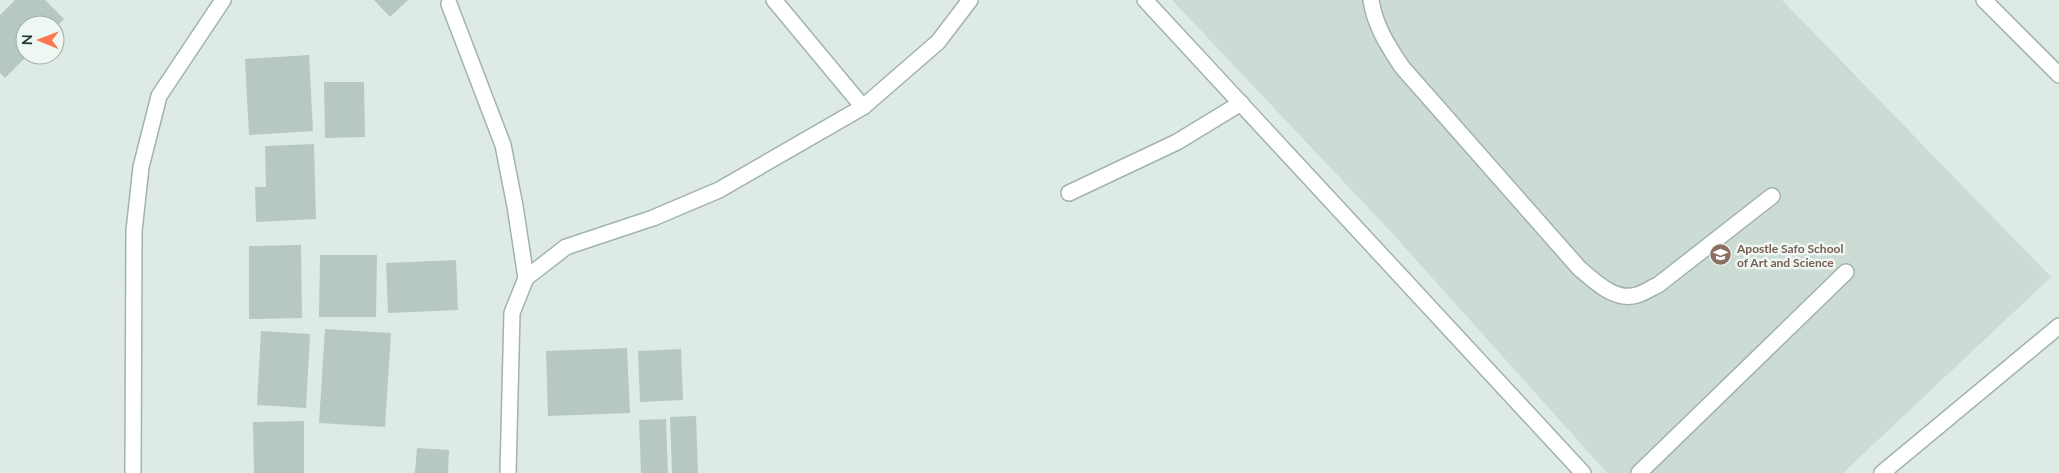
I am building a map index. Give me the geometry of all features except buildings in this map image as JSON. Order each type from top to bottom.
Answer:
[{"type":"street","points":[[133,473],[134,231],[141,167],[159,96],[223,0]]},
{"type":"street","points":[[774,0],[863,108]]},
{"type":"street","points":[[508,473],[512,313],[526,278],[566,247],[653,218],[719,190],[863,108],[938,42],[970,0]]},
{"type":"street","points":[[1146,0],[1583,473]]},
{"type":"street","points":[[1371,0],[1373,13],[1383,38],[1402,67],[1579,268],[1599,285],[1622,296],[1636,296],[1658,285],[1772,196]]},
{"type":"street","points":[[1984,0],[2059,76]]},
{"type":"street","points":[[449,4],[503,145],[526,278]]},
{"type":"street","points":[[1069,193],[1177,142],[1241,103]]},
{"type":"street","points":[[1639,473],[1846,272]]},
{"type":"street","points":[[1882,473],[2059,326]]},
{"type":"shaded area","name":"Apostle Safo School of Art and Science","points":[[1172,0],[1782,0],[2051,277],[1843,473],[1607,473],[1392,233]]},
{"type":"place","name":"Apostle Safo School of Art and Science","points":[[1721,255]]}]
